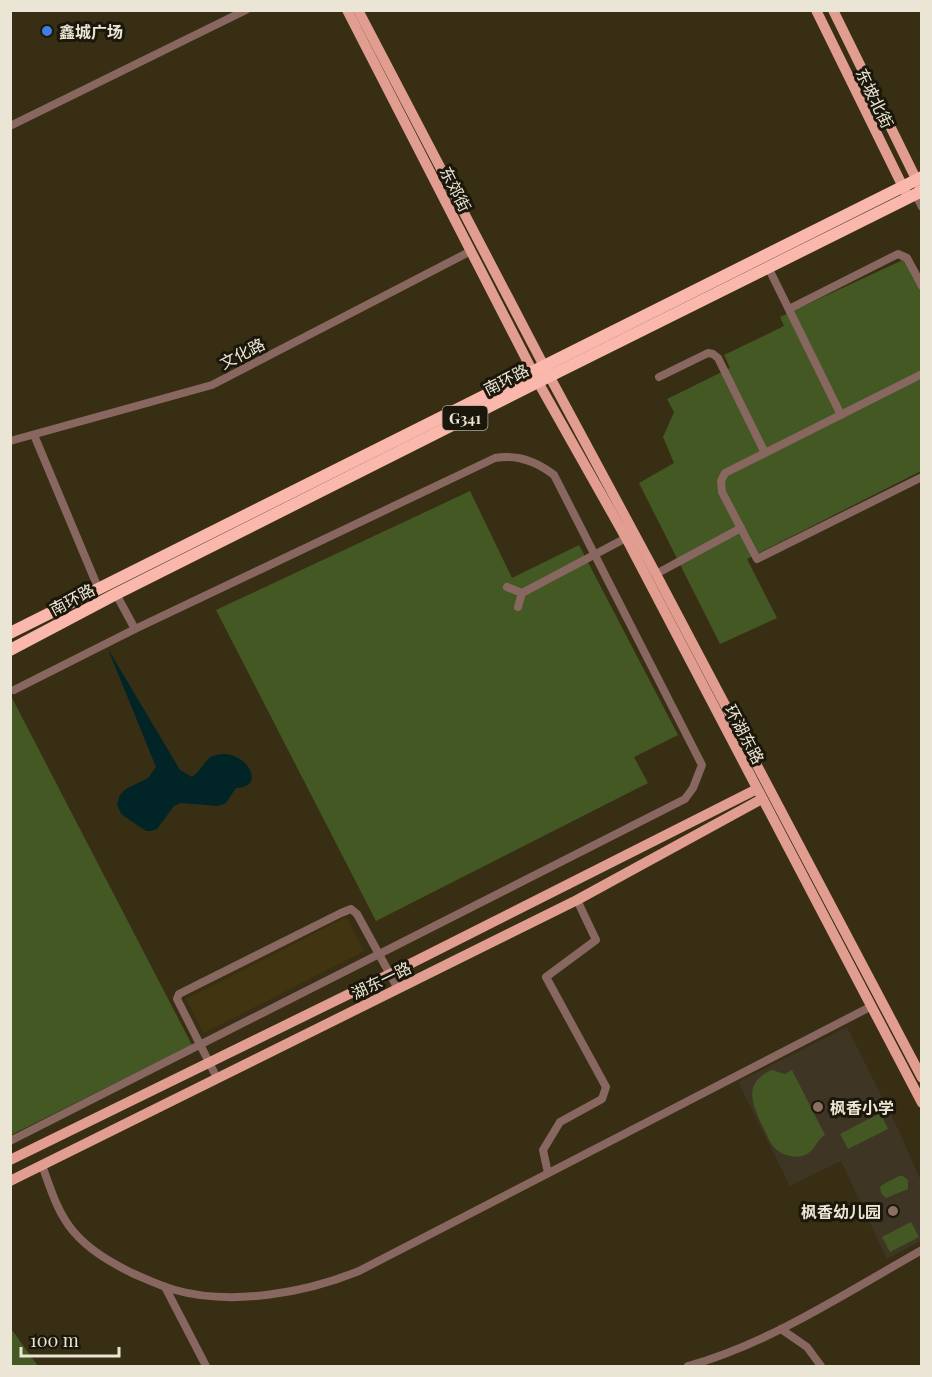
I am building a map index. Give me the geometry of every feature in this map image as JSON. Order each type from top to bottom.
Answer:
[{"type":"highway","name":"南环路","points":[[10,650],[919,178]]},
{"type":"highway","name":"南环路","points":[[10,633],[541,374],[915,195]]},
{"type":"main road","name":"东郊街","points":[[347,10],[471,251],[541,374]]},
{"type":"main road","name":"东郊街","points":[[358,10],[541,374]]},
{"type":"main road","name":"东坡北街","points":[[816,10],[903,187],[915,195],[919,178],[833,10]]},
{"type":"main road","name":"环湖东路","points":[[541,374],[921,1103]]},
{"type":"main road","name":"环湖东路","points":[[541,374],[656,574],[921,1078]]},
{"type":"main road","name":"湖东一路","points":[[10,1160],[390,974],[757,789]]},
{"type":"main road","name":"湖东一路","points":[[10,1181],[577,900],[762,799]]},
{"type":"street","points":[[10,126],[246,10]]},
{"type":"street","points":[[915,195],[921,207]]},
{"type":"street","name":"文化路","points":[[10,441],[212,385],[471,251]]},
{"type":"street","points":[[789,309],[898,254],[907,258],[921,286]]},
{"type":"street","points":[[768,267],[841,415]]},
{"type":"street","points":[[658,377],[708,353],[713,354],[718,358],[765,453]]},
{"type":"street","points":[[921,374],[725,473],[721,481],[722,492],[757,559],[921,477]]},
{"type":"street","points":[[34,435],[99,590]]},
{"type":"street","points":[[10,1141],[685,799],[693,788],[702,765],[554,475],[532,461],[503,456],[135,629],[14,690]]},
{"type":"street","points":[[656,574],[741,528]]},
{"type":"street","points":[[518,607],[522,593],[626,538]]},
{"type":"street","points":[[507,587],[522,593]]},
{"type":"street","points":[[116,594],[135,629]]},
{"type":"street","points":[[548,1173],[543,1150],[560,1122],[602,1099],[606,1087],[546,977],[596,940],[577,900]]},
{"type":"street","points":[[217,1078],[177,999],[179,994],[341,913],[351,909],[357,914],[398,988]]},
{"type":"street","points":[[42,1165],[57,1205],[71,1230],[87,1246],[104,1259],[165,1287],[197,1294],[222,1296],[273,1294],[316,1287],[359,1271],[870,1007]]},
{"type":"street","points":[[688,1366],[710,1360],[781,1329],[921,1250]]},
{"type":"street","points":[[165,1287],[206,1366]]},
{"type":"street","points":[[781,1329],[807,1347],[821,1366]]},
{"type":"shaded area","points":[[346,917],[364,951],[204,1033],[186,999]]},
{"type":"shaded area","name":"枫香小学","points":[[847,1027],[899,1131],[921,1181],[921,1241],[887,1259],[841,1161],[790,1186],[738,1082]]},
{"type":"green space","points":[[907,258],[921,286],[921,471],[747,559],[777,618],[720,644],[639,483],[674,463],[663,437],[674,412],[667,399],[730,368],[724,355],[784,326],[780,317]]},
{"type":"green space","points":[[470,491],[512,578],[579,545],[678,735],[634,757],[648,783],[376,921],[216,610]]},
{"type":"green space","points":[[12,698],[192,1045],[11,1135],[10,699]]},
{"type":"green space","points":[[772,1070],[785,1074],[792,1070],[825,1135],[812,1150],[799,1157],[784,1154],[774,1147],[756,1112],[752,1096],[753,1088],[762,1075]]},
{"type":"green space","points":[[880,1113],[888,1129],[848,1149],[840,1134]]},
{"type":"green space","points":[[899,1176],[908,1180],[908,1189],[886,1198],[881,1193],[880,1187]]},
{"type":"green space","points":[[911,1222],[919,1237],[890,1252],[882,1237]]},
{"type":"green space","points":[[10,1328],[12,1330],[38,1366],[11,1366]]},
{"type":"water","points":[[108,649],[180,770],[192,777],[211,757],[222,754],[232,755],[248,767],[251,781],[246,786],[236,788],[226,803],[218,806],[181,803],[174,806],[157,829],[151,831],[146,831],[121,814],[117,804],[120,795],[126,789],[148,778],[156,767]]},
{"type":"place","name":"鑫城广场","points":[[47,31]]},
{"type":"place","name":"枫香小学","points":[[818,1107]]},
{"type":"place","name":"枫香幼儿园","points":[[893,1211]]}]
